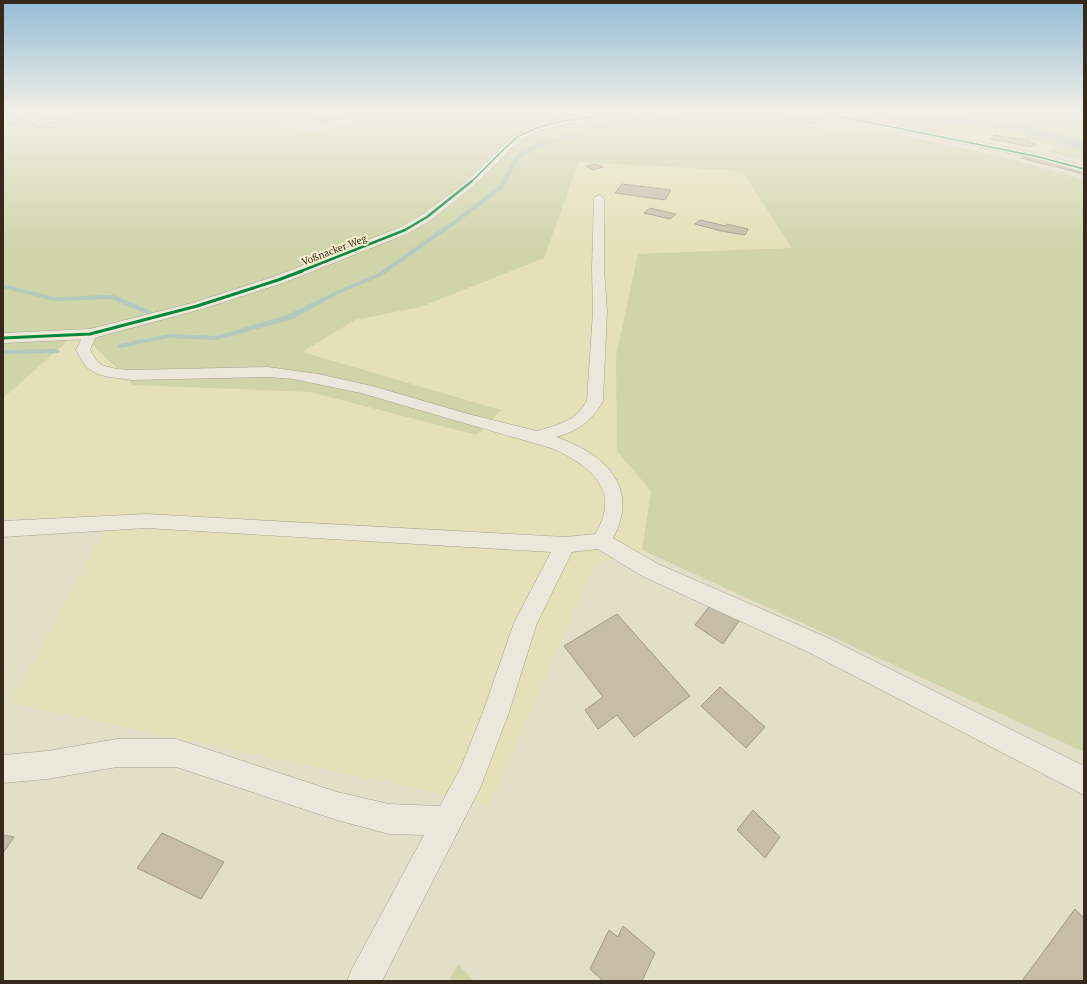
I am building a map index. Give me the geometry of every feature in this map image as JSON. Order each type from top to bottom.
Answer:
[{"type":"street","name":"Voßnacker Weg","points":[[3,338],[90,334],[197,306],[240,293],[405,230],[428,217],[456,196],[496,158]]},
{"type":"lane","points":[[1042,158],[1084,169]]},
{"type":"lane","points":[[537,436],[556,431],[583,419],[591,410],[596,401],[600,311],[598,269],[599,198]]},
{"type":"lane","points":[[90,334],[83,350],[87,360],[94,368],[132,375],[268,372],[287,373],[344,384],[493,427],[537,436],[576,452],[590,461],[602,471],[610,483],[614,498],[613,516],[608,530],[601,541]]},
{"type":"lane","points":[[3,529],[146,521],[565,545],[601,541],[620,554],[650,570],[818,645],[1084,782]]},
{"type":"lane","points":[[364,981],[471,776],[496,712],[526,622],[565,545]]},
{"type":"lane","points":[[3,769],[47,765],[117,753],[176,753],[337,806],[389,819],[448,821]]},
{"type":"shaded area","points":[[579,162],[742,171],[792,248],[638,254],[616,356],[617,450],[651,491],[642,550],[595,564],[490,804],[11,703],[111,517],[3,519],[3,398],[79,331],[134,385],[310,392],[477,435],[501,410],[301,353],[355,320],[420,307],[544,258]]},
{"type":"green space","points":[[3,158],[1007,158],[1084,180],[1084,752],[642,550],[651,491],[617,451],[616,356],[638,254],[792,248],[742,171],[579,162],[544,258],[420,307],[355,320],[302,352],[501,410],[477,435],[310,392],[134,385],[79,331],[3,398]]},
{"type":"green space","points":[[1072,158],[1084,158],[1084,161]]},
{"type":"green space","points":[[458,964],[474,981],[449,981]]},
{"type":"building","points":[[1021,158],[1034,158],[1084,171],[1084,174]]},
{"type":"building","points":[[596,164],[603,167],[593,170],[586,166]]},
{"type":"building","points":[[622,184],[671,190],[665,200],[615,193]]},
{"type":"building","points":[[650,208],[676,214],[670,219],[644,213]]},
{"type":"building","points":[[700,220],[748,229],[745,235],[721,231],[695,224]]},
{"type":"building","points":[[711,604],[739,621],[723,644],[695,625]]},
{"type":"building","points":[[617,614],[690,696],[634,737],[617,715],[598,729],[585,710],[603,697],[564,646]]},
{"type":"building","points":[[720,687],[765,727],[746,748],[701,706]]},
{"type":"building","points":[[753,810],[780,837],[765,858],[737,830]]},
{"type":"building","points":[[162,833],[224,862],[201,899],[137,868]]},
{"type":"building","points":[[3,835],[14,837],[3,853]]},
{"type":"building","points":[[1075,909],[1084,918],[1084,981],[1022,981]]},
{"type":"building","points":[[623,926],[655,953],[642,981],[603,981],[590,969],[609,930],[618,937]]},
{"type":"waterway","points":[[121,346],[168,336],[216,338],[290,317],[336,293],[379,275],[458,220],[502,186],[517,158]]},
{"type":"waterway","points":[[3,286],[55,299],[113,297],[149,312]]},
{"type":"waterway","points":[[3,352],[56,351]]},
{"type":"cycle path","points":[[3,338],[90,334],[197,306],[278,280],[405,230],[427,217],[466,187],[496,158]]},
{"type":"cycle path","points":[[1042,158],[1084,169]]}]
